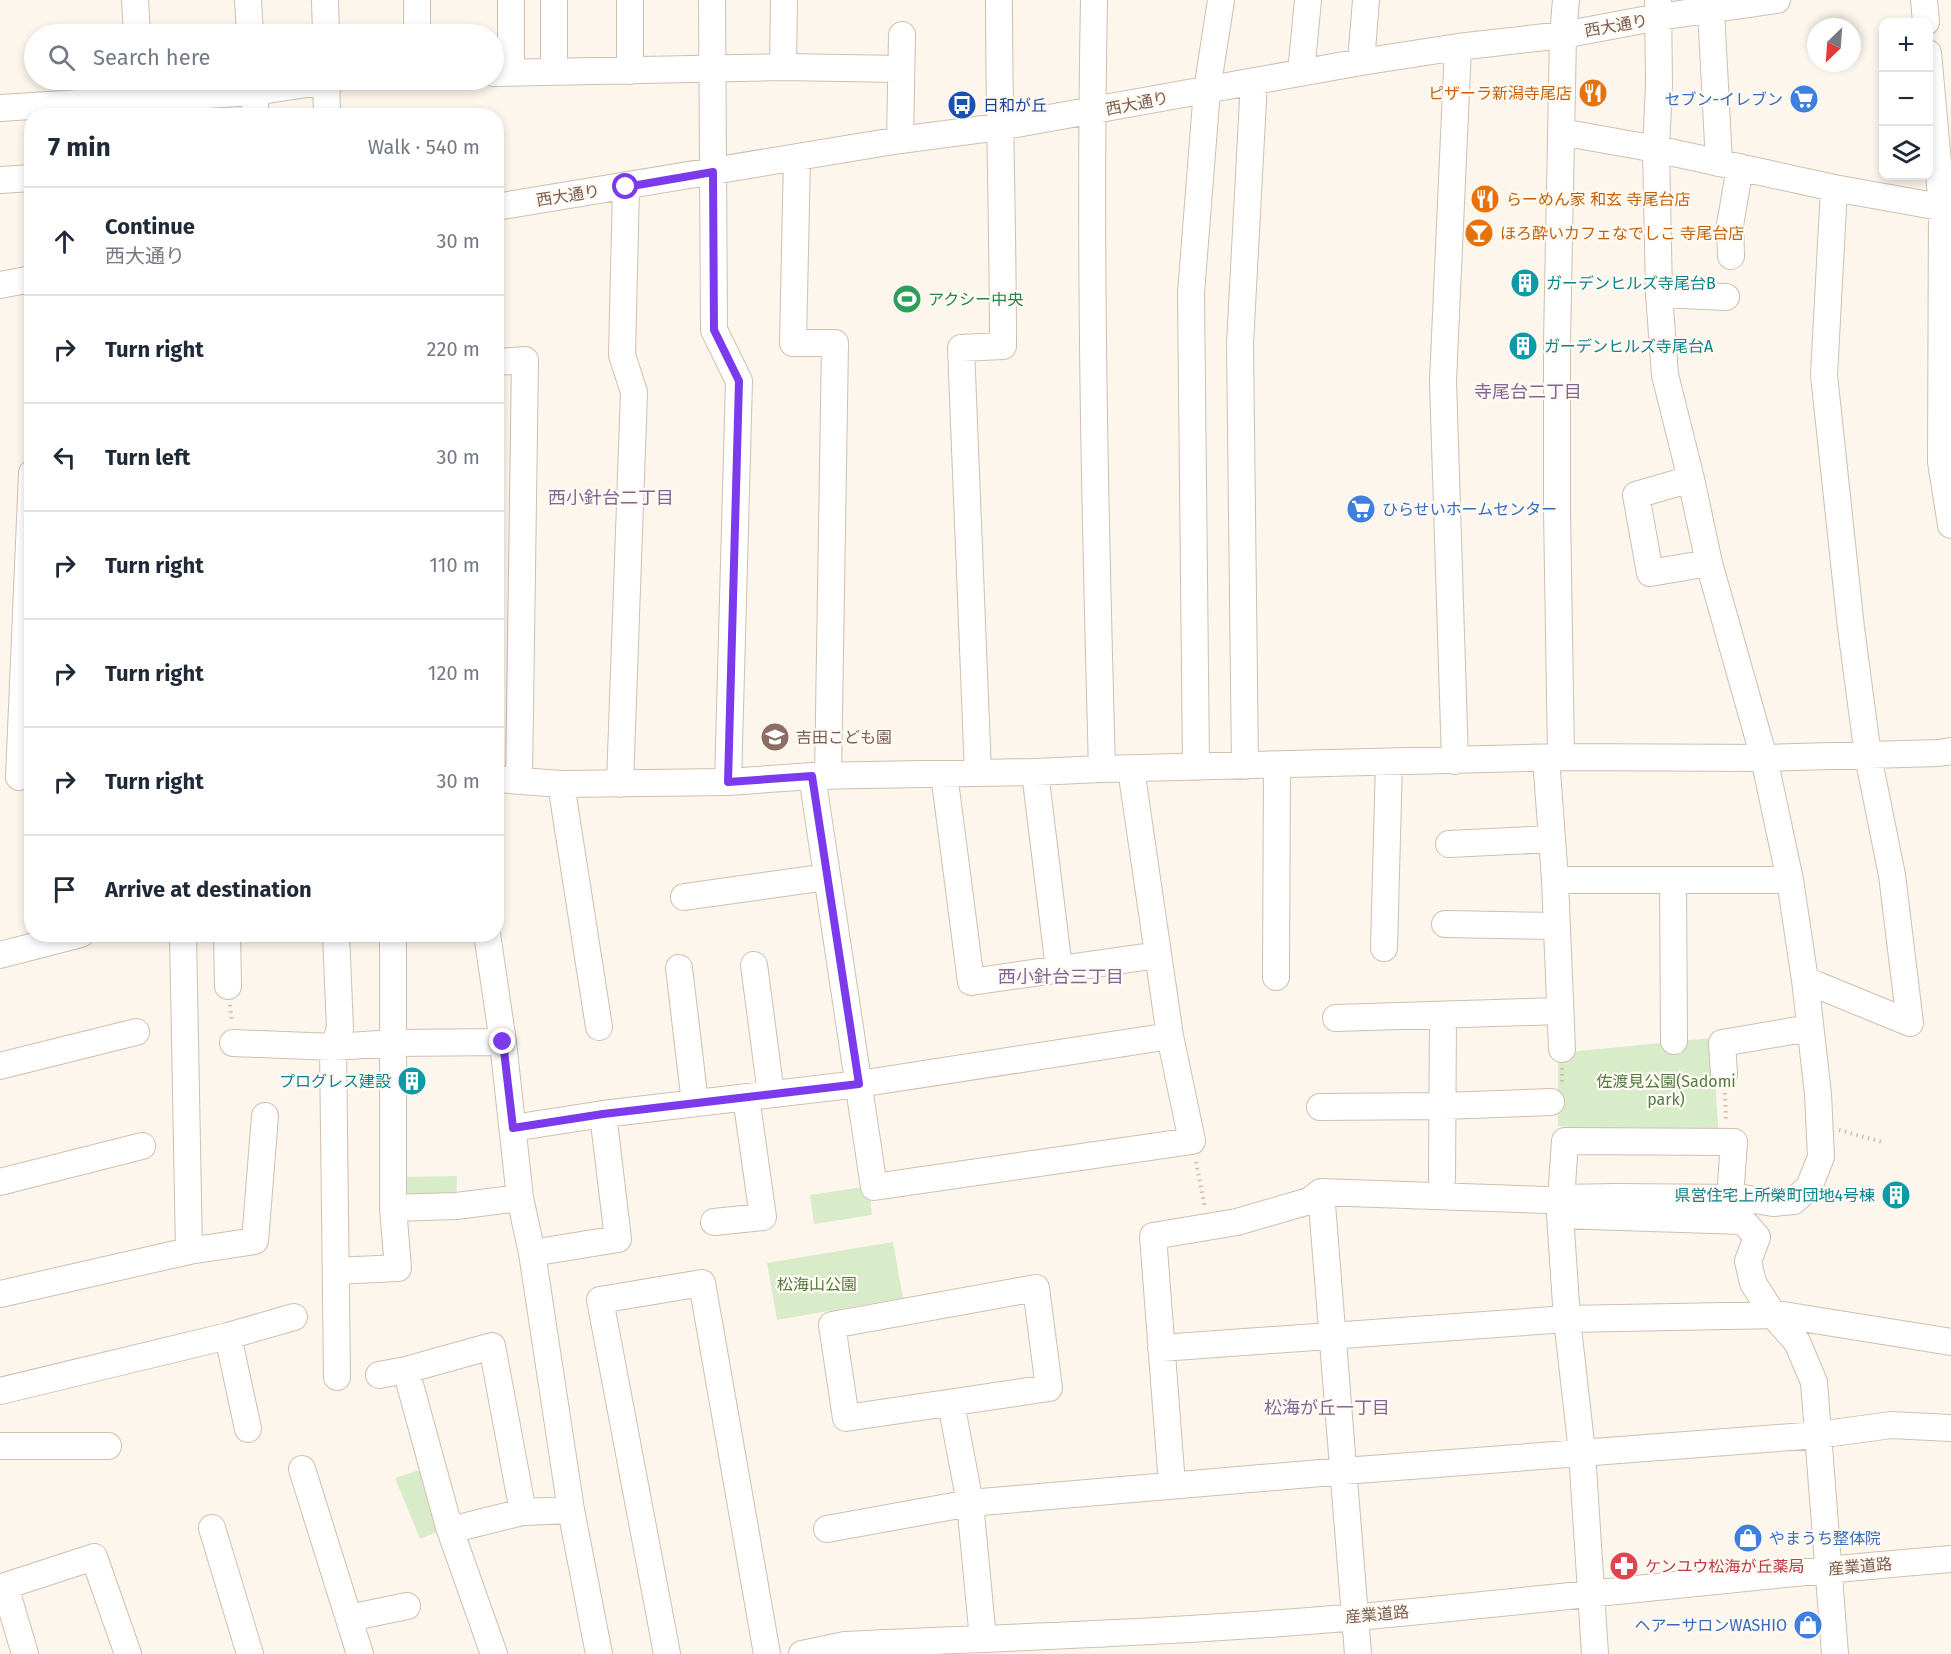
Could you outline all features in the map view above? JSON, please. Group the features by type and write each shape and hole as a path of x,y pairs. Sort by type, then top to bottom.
{"street":[{"path":"135,0 136,24"},
{"path":"248,0 249,24"},
{"path":"325,0 326,24"},
{"path":"417,0 417,24"},
{"path":"504,57 511,0"},
{"path":"554,0 554,71"},
{"path":"630,0 630,71"},
{"path":"712,0 714,330 739,381 728,782"},
{"path":"783,67 784,0"},
{"path":"978,773 961,348 1003,346 999,0"},
{"path":"1094,0 1093,425 1102,769"},
{"path":"1196,767 1191,293 1207,90 1221,0"},
{"path":"1301,73 1308,0"},
{"path":"1360,62 1366,0"},
{"path":"1562,1049 1552,839 1557,343 1563,34 1566,0"},
{"name":"西大通り","path":"504,206 900,140 999,127 1360,62 1563,34 1658,9 1711,10 1777,0"},
{"path":"1924,0 1926,18"},
{"path":"1320,1184 1546,1200 1730,1198 1773,1203 1794,1201 1809,1187 1821,1157 1818,1094 1805,980 1790,880 1764,758 1709,563 1665,375 1659,294 1656,149 1659,85 1658,9"},
{"path":"1711,10 1730,165 1731,256"},
{"path":"900,140 902,35"},
{"path":"1455,760 1443,381 1458,47"},
{"path":"504,73 783,67 901,69"},
{"path":"1931,72 1946,208 1941,462 1951,525"},
{"path":"1245,766 1240,344 1254,81"},
{"path":"0,108 128,90"},
{"path":"170,90 254,96 281,90"},
{"path":"326,90 327,108"},
{"path":"1562,132 1656,149 1834,188 1946,208"},
{"path":"797,157 793,343 835,343 820,776 827,877 874,1187 1192,1141 1170,1036 1131,769"},
{"path":"0,180 24,178"},
{"path":"620,784 634,392 622,355 626,187"},
{"path":"1805,980 1910,1023 1892,875 1868,756 1851,628 1824,375 1834,188"},
{"path":"0,285 24,280"},
{"path":"1659,294 1726,297"},
{"path":"504,361 525,360 508,779 561,784 728,782 820,776 1455,760 1868,756 1939,753 1951,750"},
{"path":"1691,479 1636,495 1650,573 1709,563"},
{"path":"17,777 24,635"},
{"path":"1384,948 1389,762"},
{"path":"1276,977 1277,765"},
{"path":"1035,772 1059,969"},
{"path":"944,774 971,982 1158,955"},
{"path":"561,784 599,1027"},
{"path":"1449,844 1552,839"},
{"path":"684,897 827,877"},
{"path":"1555,880 1790,880"},
{"path":"1673,881 1674,1041"},
{"path":"1445,924 1557,926"},
{"path":"0,955 50,942"},
{"path":"183,942 189,1251"},
{"path":"227,942 228,986"},
{"path":"336,942 340,1029 333,1047 337,1377"},
{"path":"336,1271 398,1268 393,1208 395,1043 393,942"},
{"path":"488,942 503,1042 520,1198 532,1253 571,1510 599,1654"},
{"path":"714,1222 763,1217 754,965"},
{"path":"679,968 695,1103"},
{"path":"1336,1018 1560,1011"},
{"path":"1442,1179 1443,1015"},
{"path":"1724,1074 1722,1043 1810,1028"},
{"path":"0,1066 136,1032"},
{"path":"513,1128 603,1114 859,1084 1170,1036"},
{"path":"234,1043 333,1047 395,1043 503,1042"},
{"path":"1320,1107 1551,1102"},
{"path":"532,1253 618,1239 603,1114"},
{"path":"0,1294 189,1251 255,1241 265,1116"},
{"path":"1595,1654 1582,1452 1555,1199 1565,1141 1734,1142 1730,1198"},
{"path":"0,1182 142,1146"},
{"path":"1320,1184 1442,1179 1555,1199 1743,1221 1757,1237 1748,1261 1753,1283 1774,1316 1797,1341 1814,1382 1835,1654"},
{"path":"1172,1485 1153,1236 1237,1222 1309,1201 1320,1184"},
{"path":"1320,1184 1358,1654"},
{"path":"393,1208 456,1206 520,1198"},
{"path":"667,1654 600,1300 702,1283 767,1654"},
{"path":"1036,1288 1050,1388 951,1403 846,1418 832,1325 1036,1288"},
{"path":"1161,1348 1567,1319 1783,1315 1951,1342"},
{"path":"0,1391 228,1336 294,1317"},
{"path":"228,1336 248,1429"},
{"path":"379,1374 406,1370 492,1346 524,1512"},
{"path":"406,1370 450,1530 494,1654"},
{"path":"951,1403 970,1503 983,1639"},
{"path":"826,1529 970,1503 1344,1471 1818,1435 1891,1425 1951,1428"},
{"path":"0,1446 108,1446"},
{"path":"302,1468 360,1654"},
{"path":"450,1530 524,1512 571,1510"},
{"path":"212,1528 250,1654"},
{"path":"25,1654 5,1586 94,1557 129,1654"},
{"name":"産業道路","path":"802,1654 845,1645 983,1639 1042,1645 1951,1559"},
{"path":"349,1618 406,1606"}],"path":[{"path":"228,986 234,1043"},
{"path":"1724,1074 1726,1142"},
{"path":"1820,1125 1882,1142"},
{"path":"1192,1141 1208,1226"}],"green space":[{"name":"佐渡見公園(Sadomi park)","path":"1712,1038 1719,1138 1583,1138 1582,1128 1558,1126 1558,1053"},
{"path":"457,1176 456,1206 393,1208 394,1177"},
{"path":"869,1186 872,1215 814,1224 810,1195"},
{"name":"松海山公園","path":"893,1242 903,1298 777,1320 767,1263"},
{"path":"432,1466 449,1527 420,1539 395,1478"}],"place":[{"name":"ピザーラ新潟寺尾店","path":"1593,93"},
{"name":"セブン-イレブン","path":"1804,99"},
{"name":"日和が丘","path":"962,105"},
{"name":"らーめん家 和玄 寺尾台店","path":"1485,199"},
{"name":"ほろ酔いカフェなでしこ 寺尾台店","path":"1479,233"},
{"name":"ガーデンヒルズ寺尾台B","path":"1525,283"},
{"name":"アクシー中央","path":"907,299"},
{"name":"ガーデンヒルズ寺尾台A","path":"1523,346"},
{"name":"ひらせいホームセンター","path":"1361,509"},
{"name":"吉田こども園","path":"775,737"},
{"name":"プログレス建設","path":"412,1081"},
{"name":"県営住宅上所榮町団地4号棟","path":"1896,1195"},
{"name":"やまうち整体院","path":"1748,1538"},
{"name":"ケンユウ松海が丘薬局","path":"1624,1566"},
{"name":"ヘアーサロンWASHIO","path":"1808,1625"}],"district":[{"name":"寺尾台二丁目","path":"1528,392"},
{"name":"西小針台二丁目","path":"611,498"},
{"name":"西小針台三丁目","path":"1061,977"},
{"name":"松海が丘一丁目","path":"1327,1408"}],"route":[{"path":"503,1042 513,1128 603,1114 859,1084 812,776 728,782 739,381 714,330 713,172 626,187"}]}
